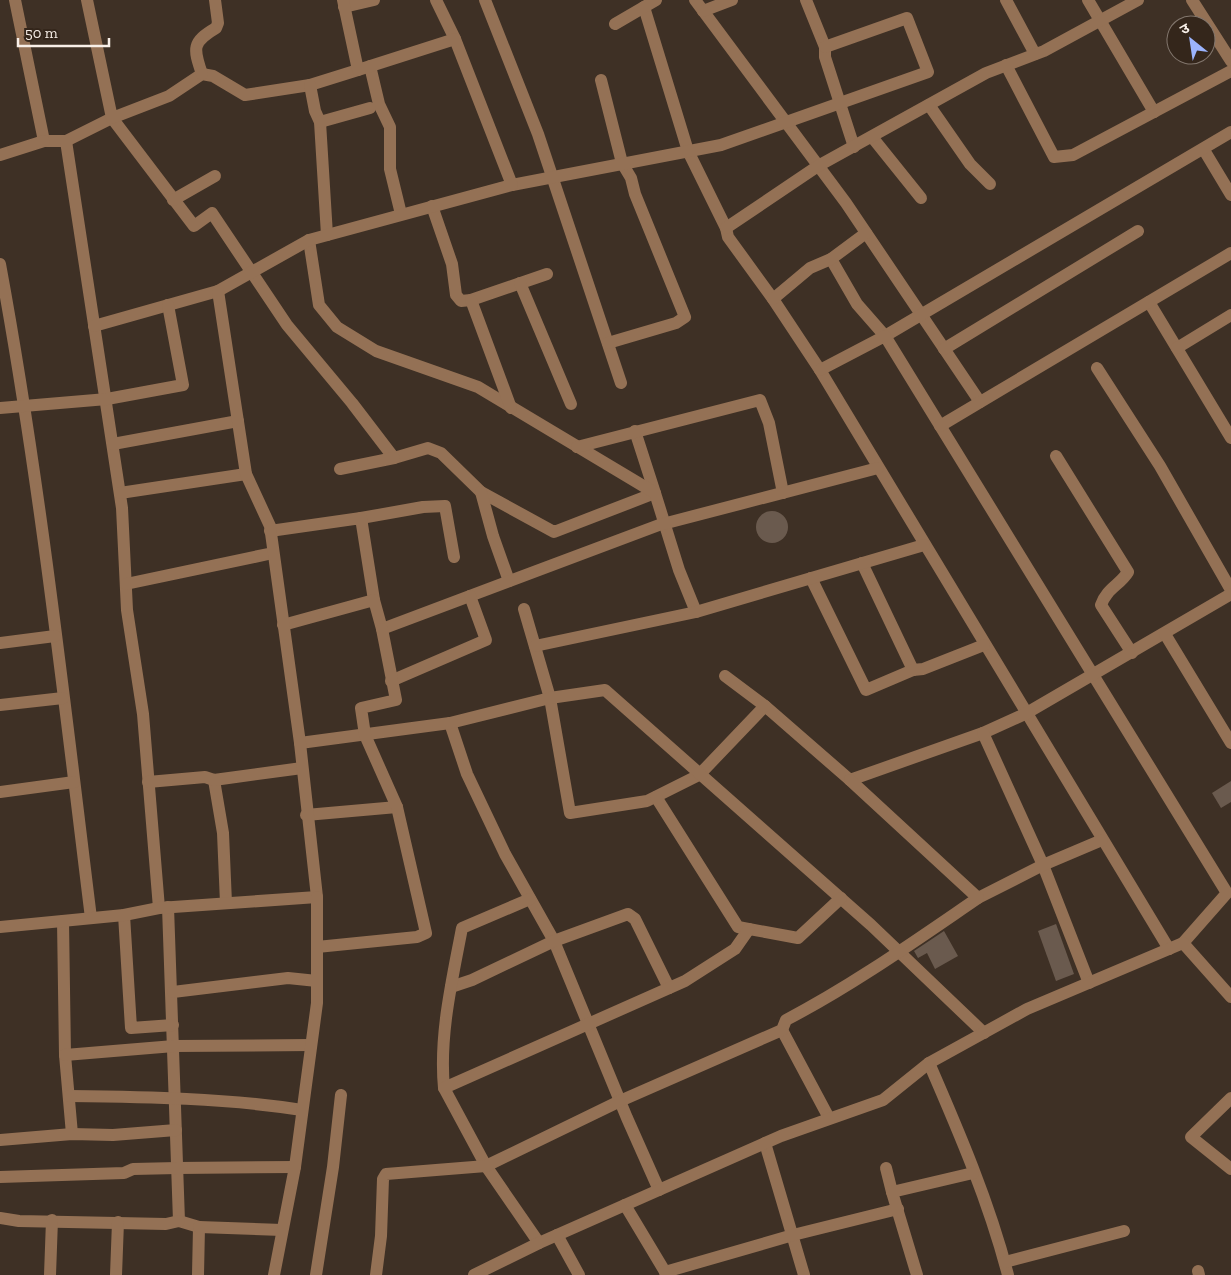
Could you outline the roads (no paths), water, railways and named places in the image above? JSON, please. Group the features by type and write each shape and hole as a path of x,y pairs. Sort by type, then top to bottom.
{"street":[{"path":"15,0 44,141"},
{"path":"87,0 112,118 194,226 212,213 287,326 352,403 394,458"},
{"path":"202,74 195,48 200,38 216,28 218,23 215,0"},
{"path":"374,0 344,3 364,68 390,127 390,169 401,214"},
{"path":"436,0 455,39 512,185"},
{"path":"485,0 538,134 621,383"},
{"path":"615,24 656,0"},
{"path":"732,0 699,5 866,233 980,402"},
{"path":"806,0 825,47 825,57 854,147"},
{"path":"1006,0 1034,54"},
{"path":"1088,0 1154,112"},
{"path":"726,228 818,166 986,73 1034,54 1138,0"},
{"path":"1192,0 1231,60"},
{"path":"644,7 688,151 726,228 728,237 773,299 820,370 984,645 1169,949"},
{"path":"94,326 218,291 309,240 512,185 622,162 721,145 928,72 907,18 825,47"},
{"path":"0,155 44,141 66,141 112,118 169,96 202,74 213,76 245,95 310,85 455,39"},
{"path":"1006,65 1054,157 1073,155 1231,71"},
{"path":"601,80 622,162 631,178 635,194 685,317 676,323 608,343"},
{"path":"310,85 315,112 320,122 328,235"},
{"path":"929,105 970,164 990,184"},
{"path":"320,122 370,108"},
{"path":"820,370 884,336 1057,233 1204,150 1231,132"},
{"path":"872,137 921,198"},
{"path":"66,141 114,444 120,493 127,610 143,714 148,782 173,992 179,1221"},
{"path":"1204,150 1231,195"},
{"path":"173,200 215,176"},
{"path":"432,206 452,264 456,295 461,301 471,300 547,274"},
{"path":"944,350 1138,231"},
{"path":"773,299 810,268 831,259 866,233"},
{"path":"309,240 319,305 338,327 376,351 478,388 655,493"},
{"path":"940,426 1231,253"},
{"path":"480,1274 539,1243 766,1143 883,1100 929,1063 1027,1009 1183,943 1229,890 1092,676 884,336 857,304 831,259"},
{"path":"0,264 24,404 91,918"},
{"path":"520,283 571,404"},
{"path":"218,291 246,474 270,531 300,743 306,815 317,897 317,1003 295,1167 274,1275"},
{"path":"471,300 511,408"},
{"path":"1149,302 1231,438"},
{"path":"0,408 24,404 107,399 183,385 168,305"},
{"path":"1176,348 1231,315"},
{"path":"1098,368 1160,466 1231,590"},
{"path":"577,447 760,400 769,423 783,493"},
{"path":"114,444 238,421"},
{"path":"635,431 679,570 696,612"},
{"path":"340,469 394,458 428,448 441,453 481,492 554,532 655,493"},
{"path":"1056,456 1128,572 1123,580 1104,595 1101,605 1132,653"},
{"path":"382,628 666,524 878,468"},
{"path":"120,493 246,474"},
{"path":"481,492 493,536 509,581"},
{"path":"270,531 423,507 445,506 454,557"},
{"path":"316,947 417,937 426,933 396,807 365,734 361,708 396,700 382,628 374,600 361,518"},
{"path":"536,646 696,612 924,545"},
{"path":"126,584 273,554"},
{"path":"862,563 913,670"},
{"path":"811,578 866,690 913,670 923,669 984,645"},
{"path":"850,780 983,734 1026,714 1231,594"},
{"path":"391,681 486,640 470,596"},
{"path":"283,625 374,600"},
{"path":"524,609 550,698 570,813 647,801 700,774 765,706"},
{"path":"1165,634 1231,744"},
{"path":"0,643 55,636"},
{"path":"726,676 765,706 850,780 978,898"},
{"path":"300,743 450,723 550,698 605,690 841,898 984,1033"},
{"path":"0,705 63,698"},
{"path":"450,723 467,774 505,854 554,941 659,1190"},
{"path":"983,734 1043,865 1089,983"},
{"path":"148,782 205,777 214,780 302,768"},
{"path":"214,780 223,833 226,903"},
{"path":"0,792 74,782"},
{"path":"656,797 738,927 798,938 841,898"},
{"path":"306,815 396,807"},
{"path":"376,1275 381,1236 383,1179 386,1174 486,1166 620,1101 782,1030 786,1020 827,999 900,952 978,898 1043,865 1102,840"},
{"path":"0,927 124,915 164,908 317,897"},
{"path":"530,899 462,928 451,987 441,1060 444,1088 486,1166 539,1243"},
{"path":"451,987 472,980 554,941 628,914 635,919 669,988"},
{"path":"124,915 131,1028 173,1025"},
{"path":"63,921 65,1055 72,1134"},
{"path":"444,1088 685,981 735,950 749,929"},
{"path":"1183,943 1231,998"},
{"path":"173,992 288,978 317,980"},
{"path":"782,1030 830,1118"},
{"path":"65,1055 174,1046 311,1044"},
{"path":"929,1063 973,1173 1008,1275"},
{"path":"316,1275 333,1167 341,1095"},
{"path":"69,1096 175,1097 265,1104 302,1110"},
{"path":"1231,1098 1190,1136 1231,1170"},
{"path":"0,1140 72,1134 113,1135 176,1130"},
{"path":"766,1143 804,1275"},
{"path":"0,1177 124,1173 133,1170 177,1168 295,1167"},
{"path":"886,1168 918,1275"},
{"path":"892,1192 973,1173"},
{"path":"625,1205 666,1274 793,1235 898,1208"},
{"path":"0,1218 166,1224 179,1221 199,1227 282,1230"},
{"path":"50,1275 52,1220"},
{"path":"116,1275 118,1222"},
{"path":"198,1275 199,1227"},
{"path":"1004,1262 1124,1231"},
{"path":"557,1235 579,1275"}]}
